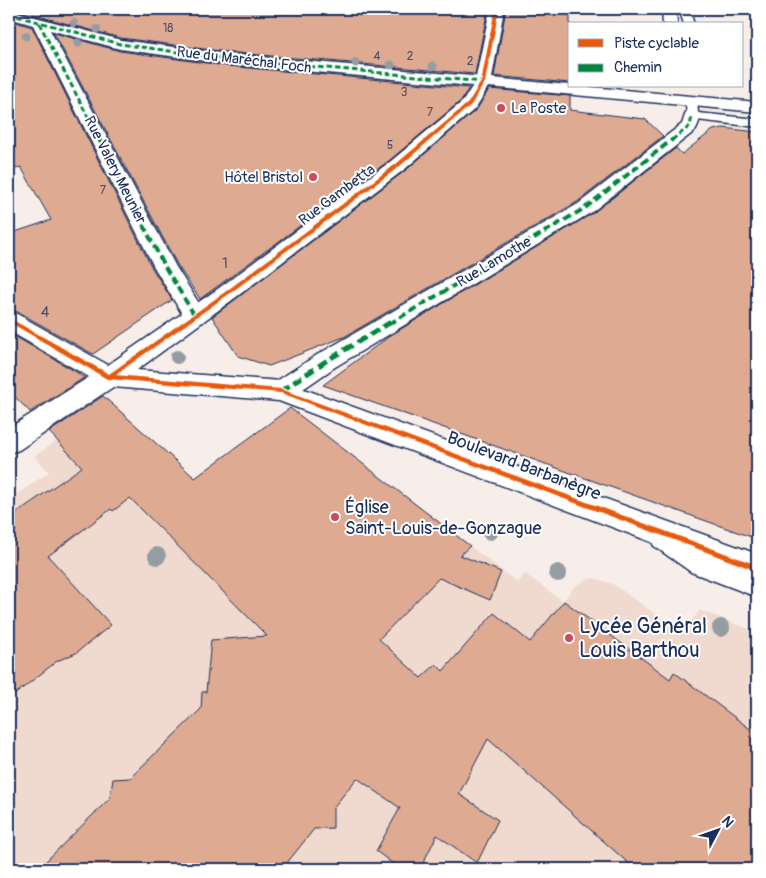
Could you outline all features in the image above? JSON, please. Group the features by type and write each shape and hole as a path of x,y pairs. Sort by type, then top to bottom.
{"street":[{"name":"Rue Gambetta","path":"9,442 109,377 195,316 398,165 470,104 483,82 497,9"},
{"path":"669,9 670,22"},
{"name":"Rue du Maréchal Foch","path":"9,14 120,44 227,59 757,106"},
{"name":"Rue Valery Meunier","path":"39,23 165,267 195,316"},
{"name":"Rue Lamothe","path":"281,391 326,361 585,208 690,126 689,101"},
{"path":"9,320 109,377"},
{"name":"Boulevard Barbanègre","path":"109,377 281,391 757,568"}],"lane":[{"path":"684,9 688,22"},
{"path":"689,101 757,123"},
{"path":"639,525 699,565 757,587"}],"shaded area":[{"name":"Lycée Général Louis Barthou","path":"113,404 376,642 470,546 517,582 525,574 563,601 574,587 585,580 595,578 613,584 682,633 700,610 757,632 757,869 9,869 9,500 49,472 34,456"}],"building":[{"path":"12,9 488,9 475,74 227,52 121,38"},
{"path":"506,9 570,9 570,22 568,22 568,83 494,76"},
{"path":"9,20 32,27 152,268 172,300 93,354 18,312 9,310 9,234 51,220 21,167 9,171"},
{"path":"54,33 120,51 227,66 469,88 462,100 390,160 200,299 178,266"},
{"path":"489,89 570,96 570,110 645,119 663,136 577,202 344,337 269,366 238,356 212,317 406,170 477,109"},
{"path":"723,128 757,132 757,539 323,385 391,335 593,213 676,148 682,154 713,130"},
{"path":"9,333 84,378 30,412 9,391"},
{"name":"Lycée Général Louis Barthou","path":"103,396 195,478 290,408 470,546 460,555 501,572 490,600 439,578 379,639 421,678 436,664 443,671 494,613 530,642 564,601 670,679 674,672 757,734 757,869 635,869 488,739 459,794 498,820 477,863 437,835 420,869 400,869 376,851 400,808 357,778 333,808 333,828 314,829 282,869 38,869 110,798 113,779 130,778 201,709 202,692 206,692 211,640 267,636 130,498 113,511 111,509 48,556 111,625 76,653 57,661 9,699 9,518 82,467 49,432"}],"marked path":[{"path":"9,14 120,44 227,59 483,82"},
{"path":"39,23 165,267 195,316"},
{"path":"281,391 326,361 585,208 690,126 692,116"}],"cycle path":[{"path":"109,377 227,293 398,165 470,104 483,82 497,9"},
{"path":"9,320 109,377 281,391 757,568"}],"place":[{"name":"La Poste","path":"501,108"},
{"name":"Hôtel Bristol","path":"313,177"},
{"name":"Église Saint-Louis-de-Gonzague","path":"335,517"},
{"name":"Lycée Général Louis Barthou","path":"569,638"}]}
